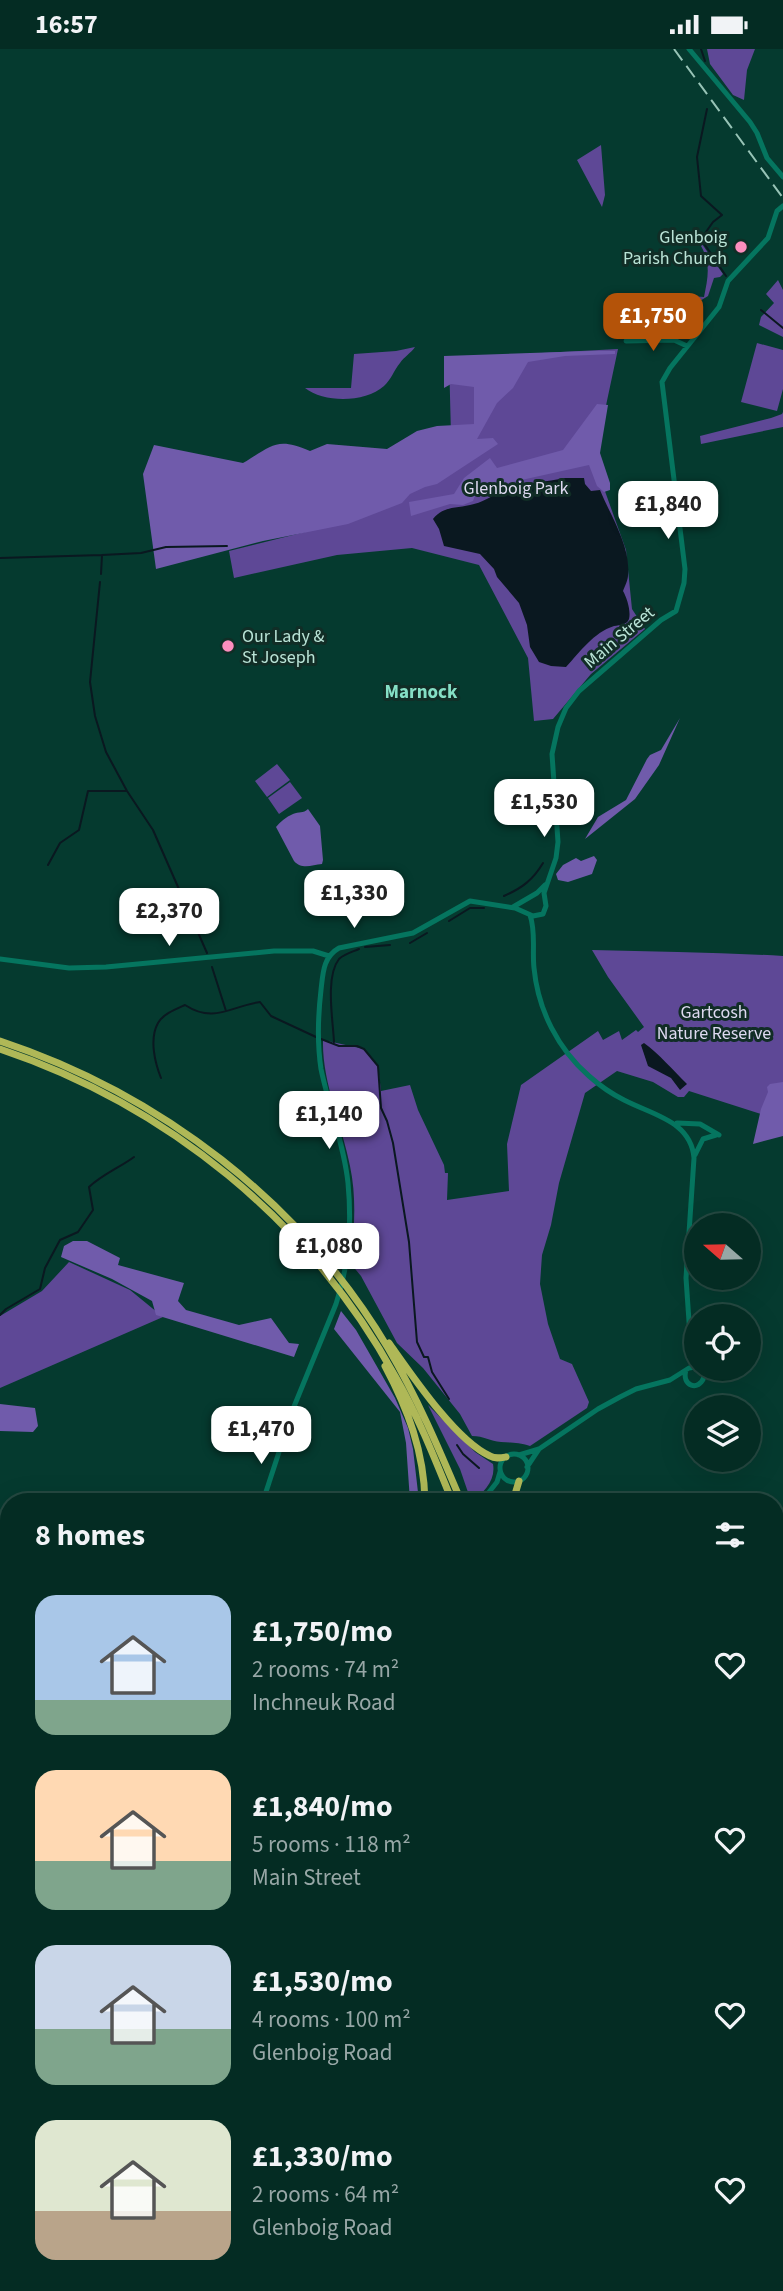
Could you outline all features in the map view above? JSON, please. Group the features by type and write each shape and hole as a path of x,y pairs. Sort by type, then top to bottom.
{"highway":[{"path":"0,1041 60,1063 121,1092 214,1153 274,1204 377,1325 423,1389 455,1427 489,1456 506,1457"},
{"path":"0,1049 57,1070 159,1124 207,1157 278,1220 335,1285 364,1325 397,1378 449,1493"},
{"path":"335,1285 382,1362 406,1410 415,1433 424,1493"},
{"path":"346,1287 406,1381 458,1493"},
{"path":"514,1493 516,1481"}],"main road":[{"path":"690,49 750,122 766,158 783,177"},
{"name":"Main Street","path":"545,901 544,893 556,858 558,842 552,754 566,708 575,696 661,620 676,611 682,591 685,569 662,388 667,373 719,307 728,281 768,238 783,205"},
{"path":"626,341 674,340 687,346"},
{"path":"511,907 534,895 547,883"},
{"path":"534,895 545,901 546,909 540,915 534,932 533,967 538,994 547,1019 566,1051 601,1086 623,1100 673,1122 699,1124 718,1135 696,1142 673,1122"},
{"path":"526,900 525,907 534,932"},
{"path":"285,1422 332,1315 342,1287 347,1257 350,1217 346,1167 328,1098 319,1048 322,985 329,956 339,948 353,943 396,938 413,933 466,902 480,901 540,915"},
{"path":"0,958 69,968 275,951 313,951 329,956"},
{"path":"688,1304 686,1278 694,1158 687,1130 694,1124"},
{"path":"694,1158 703,1139 704,1128"},
{"path":"489,1493 506,1457 539,1449 597,1409 636,1389 670,1380 684,1371"},
{"path":"670,1380 694,1387 702,1381"},
{"path":"280,1434 274,1431 274,1425 278,1420 285,1422"},
{"path":"266,1493 280,1449 280,1434 287,1428 285,1422"},
{"path":"527,1467 539,1449"},
{"path":"491,1490 526,1475 525,1460 519,1455"},
{"path":"500,1472 506,1480 516,1481"}],"green space":[{"path":"707,49 755,49 747,70 744,100 733,95 710,64"},
{"path":"601,145 605,195 602,207 577,160"},
{"path":"702,244 723,274 714,278 708,296 700,301 684,323 677,322 678,312 688,312 690,296 704,297 708,271"},
{"path":"778,280 783,290 783,337 759,325 761,317 774,303 766,294"},
{"path":"663,309 677,311 673,336 651,336"},
{"path":"757,343 783,350 783,389 777,411 741,402"},
{"path":"415,347 386,384 366,396 333,398 305,388 351,388 354,354"},
{"name":"Glenboig Park","path":"618,349 601,429 601,480 626,550 632,609 645,629 591,674 553,719 534,721 528,658 479,565 412,548 337,555 234,578 229,551 333,525 451,435 449,358"},
{"path":"783,412 783,427 701,444 700,436 771,418"},
{"path":"277,764 290,780 267,797 255,781"},
{"path":"290,782 302,798 279,814 268,798"},
{"name":"Gartcosh Nature Reserve","path":"592,950 783,956 783,1118 764,1115 689,1091 684,1097 678,1097 653,1082 617,1071 585,1093 542,1255 540,1284 548,1324 560,1359 572,1364 589,1402 587,1408 530,1446 472,1436 460,1414 423,1368 397,1343 361,1276 351,1264 354,1191 347,1150 329,1088 323,1040 364,1049 378,1066 381,1091 410,1085 445,1173 448,1173 447,1200 509,1191 507,1144 521,1085 598,1031 603,1040 619,1031 622,1040 644,1027"},
{"path":"69,1262 130,1290 163,1317 0,1388 0,1316 42,1291"},
{"path":"428,1405 475,1452 493,1464 493,1475 481,1493 468,1493 460,1469"}],"shaded area":[{"path":"615,351 615,354 565,356 528,362 513,388 497,403 477,439 493,438 498,444 437,484 410,494 402,503 348,524 263,541 156,569 143,474 154,445 243,463 268,448 282,444 310,451 327,444 387,449 417,431 437,426 474,424 474,387 451,384 444,388 444,356"},
{"path":"597,404 608,405 600,453 610,490 604,492 597,486 589,465 477,490 473,501 463,505 450,504 411,516 409,502 454,494 464,478 490,458 497,468 563,450"},
{"path":"565,478 584,478 591,491 600,490 626,553 628,577 623,591 629,612 627,622 600,633 566,667 539,662 530,647 527,625 519,603 497,577 494,569 480,554 444,546 433,519 447,509 479,503 511,488"},
{"path":"680,718 659,765 635,799 585,839 598,817 626,800 647,759 661,750"},
{"path":"308,809 320,826 323,860 322,864 304,866 294,861 276,827 295,813"},
{"path":"594,856 597,860 592,874 568,882 558,880 556,874 563,865 576,858 581,861"},
{"path":"644,1043 687,1084 680,1090 671,1078 648,1066 641,1045"},
{"path":"783,1082 783,1136 753,1144 768,1092 767,1087"},
{"path":"73,1241 87,1241 120,1258 118,1265 184,1283 178,1301 186,1310 239,1325 271,1318 289,1343 299,1344 294,1357 156,1315 152,1301 112,1279 61,1257 64,1246"},
{"path":"341,1311 356,1330 395,1398 408,1428 418,1493 409,1493 406,1443 400,1412 334,1329"},
{"path":"0,1404 35,1408 38,1426 33,1432 0,1431"}],"waterway":[{"path":"701,49 705,61"},
{"path":"707,109 697,157 701,196 722,215 713,222 701,239 726,276"},
{"path":"761,310 783,328"},
{"path":"102,555 141,553 166,547 227,546"},
{"path":"0,558 102,555 101,574"},
{"path":"100,582 90,682 95,716 106,752 127,791 153,830 207,953"},
{"path":"48,865 60,843 79,830 88,791 127,791"},
{"path":"504,896 526,883 543,863"},
{"path":"449,921 470,908 484,908"},
{"path":"410,943 427,933"},
{"path":"365,947 390,945"},
{"path":"334,1042 332,976 339,959 359,949"},
{"path":"212,967 226,1011"},
{"path":"161,1078 154,1051 155,1029 163,1017 185,1005 205,1013 214,1013 260,1002 271,1016 316,1037"},
{"path":"321,1039 339,1046 357,1046 364,1049 378,1066 381,1108 393,1143 409,1242 417,1342 424,1357 428,1357 432,1372 449,1399"},
{"path":"0,1315 40,1289 45,1268 60,1240 78,1232 93,1210 89,1187 134,1157"},
{"path":"457,1445 479,1468"}],"railway":[{"path":"674,49 783,198"}],"place":[{"name":"Glenboig Parish Church","path":"741,247"},
{"name":"Our Lady & St Joseph","path":"228,646"}],"district":[{"name":"Marnock","path":"421,691"}]}
